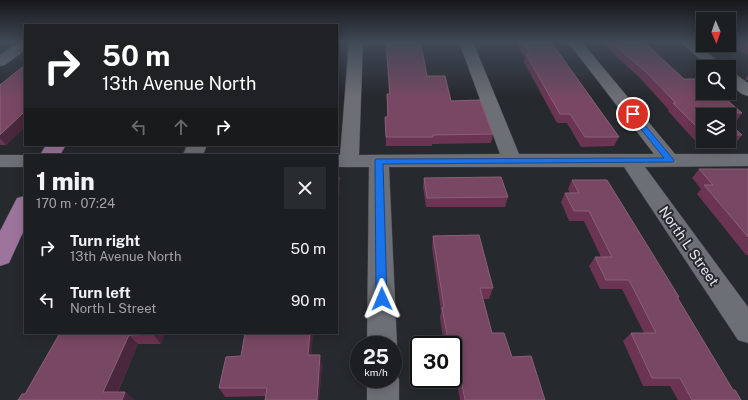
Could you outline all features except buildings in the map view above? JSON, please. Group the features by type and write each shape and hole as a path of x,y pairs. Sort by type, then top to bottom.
{"main road":[{"path":"0,256 24,206"}],"street":[{"path":"354,61 343,161 748,160"},
{"path":"473,61 512,161"},
{"path":"590,61 670,161"},
{"path":"736,82 748,91"},
{"path":"0,161 24,161"},
{"path":"379,161 382,336"},
{"name":"North L Street","path":"630,161 748,330"},
{"path":"383,388 383,400"}],"route":[{"path":"382,299 379,161 670,161 633,114"}]}
